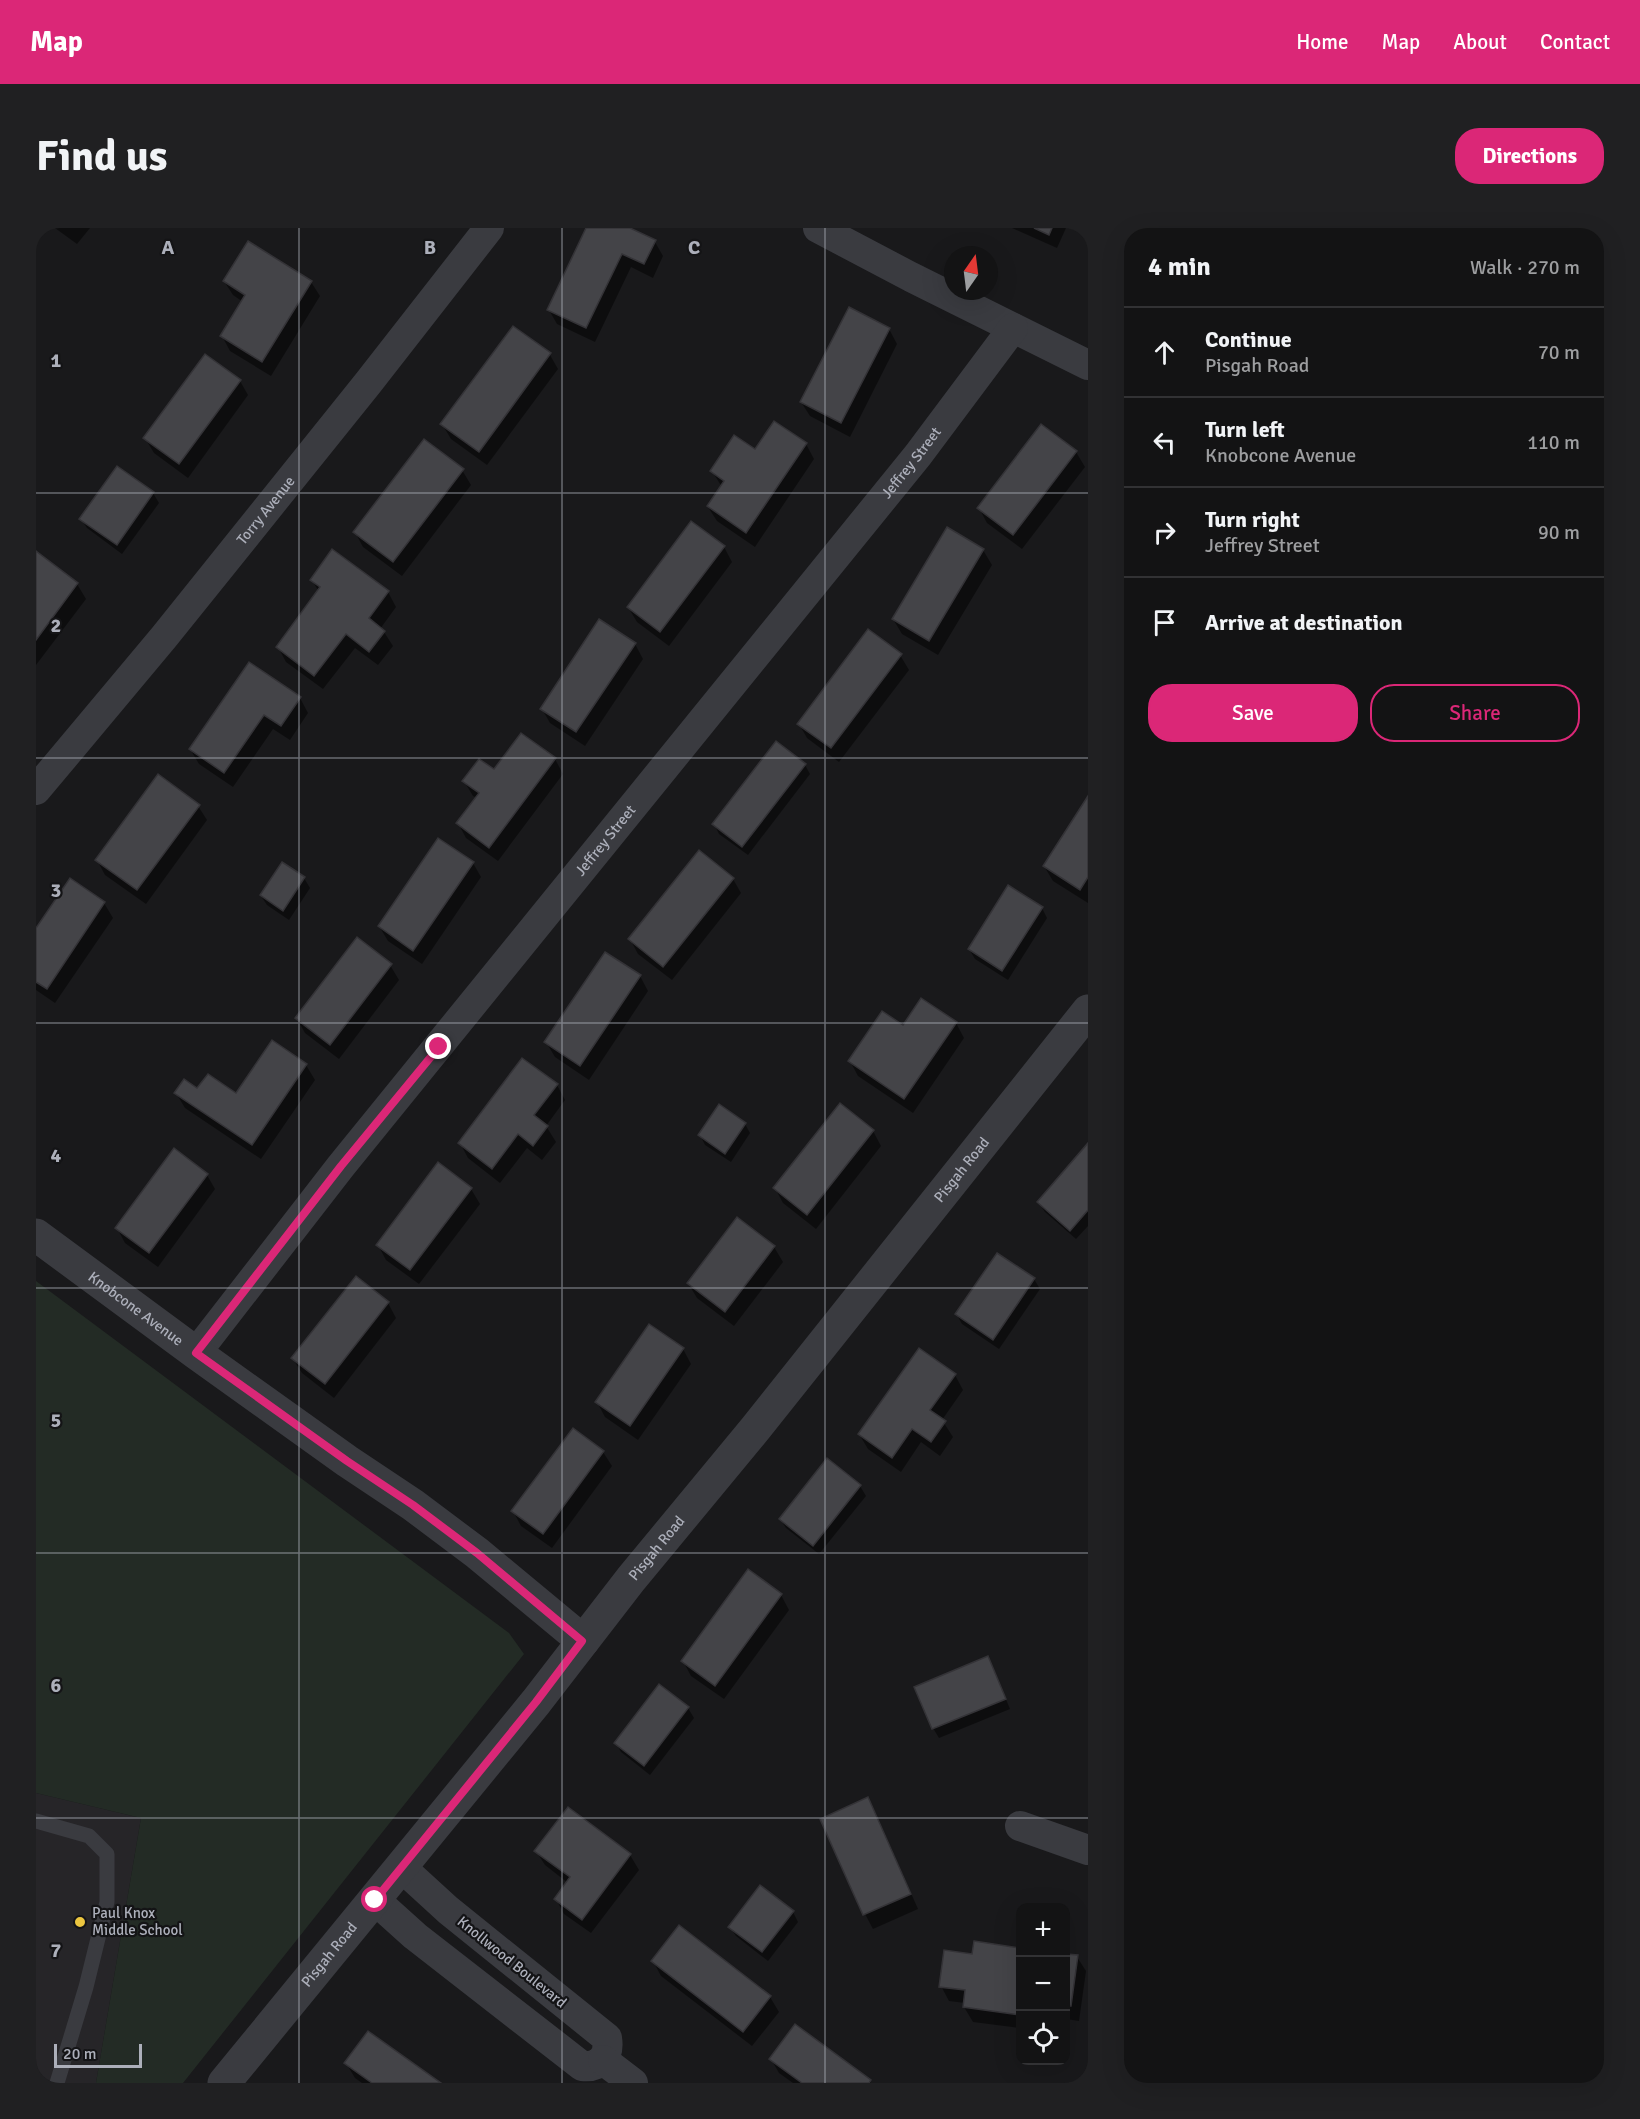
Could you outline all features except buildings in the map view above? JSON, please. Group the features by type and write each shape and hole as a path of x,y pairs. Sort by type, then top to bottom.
{"street":[{"name":"Torry Avenue","path":"36,790 164,637 361,392 489,228"},
{"path":"818,228 911,277 1088,364"},
{"name":"Jeffrey Street","path":"196,1353 341,1166 918,455 1013,328"},
{"name":"Pisgah Road","path":"224,2083 536,1702 582,1641 755,1429 1088,1011"},
{"name":"Knobcone Avenue","path":"36,1235 196,1353 468,1546 582,1641"},
{"path":"1020,1826 1088,1850"},
{"name":"Knollwood Boulevard","path":"401,1868 448,1910 607,2038 609,2047 603,2060"},
{"path":"375,1900 415,1936 582,2066 591,2067 603,2060 633,2083"}],"lane":[{"path":"36,1821 89,1836 107,1854 107,1902 86,1987 57,2083"}],"shaded area":[{"path":"36,1281 509,1633 524,1654 183,2083 96,2083 141,1818 36,1793"},
{"name":"Paul Knox Middle School","path":"36,1793 141,1818 96,2083 36,2083"}],"place":[{"name":"Paul Knox Middle School","path":"80,1922"}],"route":[{"path":"375,1900 536,1702 582,1641 477,1553 413,1505 347,1461 196,1353 341,1166 439,1047"}]}
